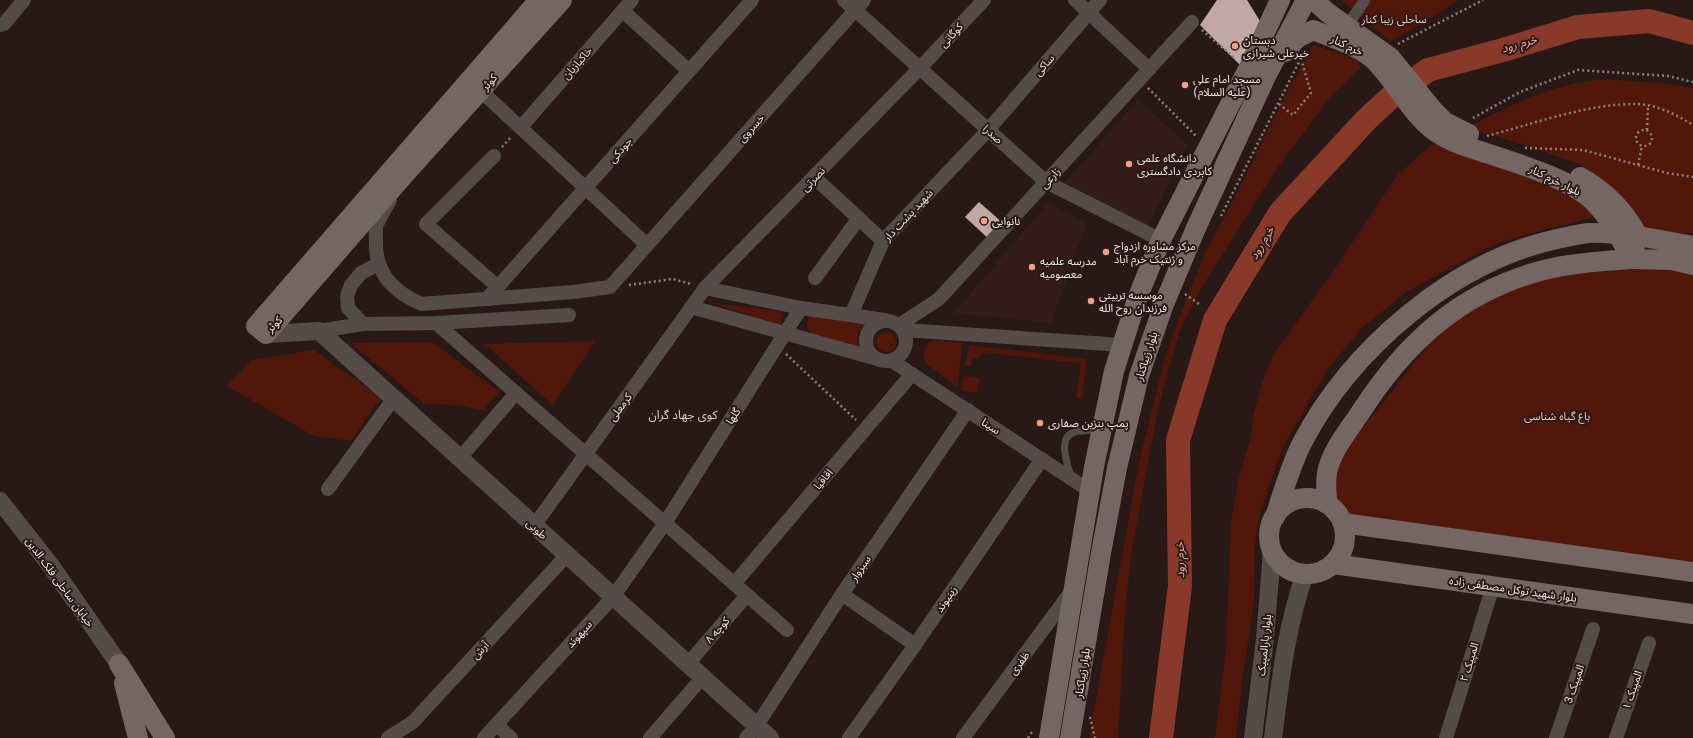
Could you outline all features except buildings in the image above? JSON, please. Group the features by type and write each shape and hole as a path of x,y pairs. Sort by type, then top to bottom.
{"main road":[{"name":"کوثر","path":"539,0 475,86 404,175 266,334 256,326 475,86 562,0"},
{"path":"1264,0 1270,21"},
{"name":"بلوار زیباکنار","path":"1049,738 1090,491 1114,371 1122,345 1137,299 1161,240 1248,69 1280,0"},
{"name":"بلوار زیباکنار","path":"1070,738 1117,468 1139,376 1166,297 1196,228 1266,76 1306,0"},
{"path":"1318,0 1319,5 1328,14 1347,26 1385,59"},
{"path":"1266,76 1296,39 1313,30"},
{"name":"خرم کنار","path":"1313,30 1371,57 1385,59 1426,114"},
{"name":"بلوار خرم کنار","path":"1426,114 1479,138 1513,148 1562,167 1603,192 1632,224 1629,236 1632,259"},
{"name":"بلوار خرم کنار","path":"1426,114 1433,131 1449,139 1538,170 1581,192 1593,201 1612,224 1629,236"},
{"path":"1275,517 1282,508 1293,501 1304,498 1316,499 1327,504 1337,512 1343,523 1346,534 1340,556 1333,564 1323,571 1305,574 1288,569 1279,562 1272,551 1270,528 1292,464 1303,441 1333,394 1366,355 1387,333 1453,282 1491,261 1537,244 1590,233 1629,236 1693,246"},
{"path":"1327,504 1327,473 1335,451 1368,400 1402,356 1426,332 1461,304 1509,282 1545,270 1632,259 1672,260 1693,265"},
{"path":"1114,371 1139,376"},
{"path":"1343,523 1693,572"},
{"name":"بلوار شهید توکل مصطفی زاده","path":"1333,564 1693,614"},
{"path":"119,664 138,738"},
{"path":"119,664 165,738"}],"street":[{"path":"0,26 4,24 24,0"},
{"name":"خاکبازیان","path":"521,127 632,0"},
{"name":"جودکی","path":"487,299 587,188 752,0"},
{"name":"صدرا","path":"844,0 860,5 919,69 1046,182 1161,240"},
{"name":"کوگانی","path":"919,69 984,0"},
{"path":"1075,0 1149,68"},
{"name":"ساکی","path":"988,130 1100,0"},
{"path":"1347,26 1366,0"},
{"name":"خسروی","path":"610,287 860,5"},
{"path":"623,11 689,71"},
{"name":"زارعی","path":"901,327 939,299 1192,22"},
{"name":"نصرتی","path":"705,288 919,69"},
{"path":"475,86 647,245"},
{"name":"شهید پشت دار","path":"851,315 883,241 988,130"},
{"path":"494,156 426,224 498,287"},
{"path":"404,175 377,226 376,249 378,264 384,276 395,288 408,298 422,304 573,292 610,287"},
{"path":"814,177 883,241"},
{"path":"815,278 859,218"},
{"path":"363,324 348,308 347,296 351,285 361,273 378,264"},
{"path":"705,288 801,308 892,321 901,327 1122,345"},
{"name":"کرمعلی","path":"534,526 705,288"},
{"path":"691,307 786,332 884,362 892,361 904,351 906,344 901,327"},
{"name":"گلها","path":"664,523 801,308"},
{"path":"266,334 319,331 363,324 436,324 569,315"},
{"path":"874,358 869,352 866,344 866,336 873,325 884,320"},
{"path":"436,324 787,630"},
{"name":"طوبی","path":"319,331 688,665 702,678 751,732 770,738"},
{"name":"سینا","path":"892,361 1042,458 1090,491"},
{"name":"اقاقیا","path":"734,584 912,374"},
{"path":"460,458 516,393"},
{"path":"328,489 394,398"},
{"name":"سبزوار","path":"751,732 842,594 968,410"},
{"name":"زینیوند","path":"849,738 915,645 1042,458"},
{"name":"خیابان ساحلی فلک الدین","path":"0,501 51,566 119,664"},
{"name":"سپهوند","path":"484,738 613,597 664,523"},
{"name":"بلوار پارالمپیک","path":"1253,738 1265,639 1272,551"},
{"name":"آرش","path":"388,738 413,722 567,555"},
{"name":"بلوار پارالمپیک","path":"1273,738 1286,644 1296,601 1305,574"},
{"name":"المپیک ۲","path":"1446,738 1493,586"},
{"name":"ظفری","path":"963,738 1074,589"},
{"path":"842,594 915,645"},
{"name":"کوچه ۸","path":"688,665 747,595"},
{"name":"المپیک 3","path":"1556,738 1593,629"},
{"name":"المپیک ۱","path":"1616,738 1649,642"},
{"path":"650,738 702,678"},
{"path":"497,725 512,738"}],"lane":[{"path":"1071,478 1064,445 1069,436 1074,432 1102,430"}],"path":[{"path":"1385,59 1483,0"},
{"path":"1192,22 1248,69"},
{"path":"1220,219 1279,104 1301,59 1313,30"},
{"path":"1279,104 1293,115 1311,93 1301,59"},
{"path":"1455,128 1520,92 1578,70 1668,76 1693,82"},
{"path":"1139,80 1208,147"},
{"path":"1479,138 1598,107 1637,104 1661,109 1680,117 1693,125"},
{"path":"1646,130 1648,106"},
{"path":"494,156 521,127"},
{"path":"1642,146 1636,138 1640,132 1646,130"},
{"path":"1642,146 1649,145 1652,139 1650,132 1646,130"},
{"path":"1638,165 1642,146"},
{"path":"1513,148 1582,150 1667,173 1693,177"},
{"path":"610,287 673,279 705,288"},
{"path":"1181,300 1187,286"},
{"path":"1184,293 1199,304"},
{"path":"777,346 866,429"},
{"path":"1087,726 1089,714 1094,726 1095,738"}],"shaded area":[{"name":"دانشگاه علمی کابردی دادگستری","path":"1138,100 1187,144 1148,227 1063,185"},
{"name":"مدرسه علمیه معصومیه","path":"1048,203 1087,222 1051,323 954,313"}],"green space":[{"name":"ساحلی زیبا کنار","path":"1341,0 1459,0 1408,32 1390,41"},
{"path":"1313,45 1344,55 1359,62 1360,68 1329,98 1274,173 1203,285 1180,330 1158,408 1131,555 1125,613 1118,738 1089,738 1139,463 1164,361 1207,249 1231,205 1288,90"},
{"path":"1602,79 1661,83 1693,88 1693,233 1664,234 1648,231 1596,176 1579,164 1526,145 1472,129 1470,126 1502,110 1550,90 1567,85"},
{"path":"1435,144 1566,188 1594,216 1493,245 1406,292 1363,327 1329,367 1282,449 1259,517 1255,543 1254,603 1243,674 1236,738 1215,738 1226,650 1231,522 1239,478 1251,437 1253,418 1262,382 1273,355 1332,273 1396,177 1420,154 1431,145"},
{"name":"باغ گیاه شناسی","path":"1601,261 1693,271 1693,571 1343,523 1327,473 1461,304"},
{"path":"712,303 778,311 783,315 780,325"},
{"path":"810,315 868,322 858,333 857,340 859,348 812,334 806,325"},
{"path":"882,332 890,332 896,338 896,346 890,352 882,352 876,346 876,338"},
{"path":"934,340 962,343 958,387 925,361 925,347"},
{"path":"595,341 553,405 485,344"},
{"path":"432,342 500,392 483,410 456,405 424,404 351,343"},
{"path":"969,345 1087,359 1082,398 1076,398 1081,363 983,352 977,359 972,357 971,366 965,366"},
{"path":"314,350 382,399 376,404 351,441 314,436 227,386 252,360"},
{"path":"964,376 979,378 977,393 961,390"}],"waterway":[{"name":"خرم رود","path":"1161,738 1180,586 1178,440 1215,320 1280,213 1367,119 1391,97 1428,70 1503,50 1578,27 1649,21 1693,33"}],"place":[{"name":"دبستان خیرعلی شیرازی","path":"1235,46"},
{"name":"مسجد امام علی (علیه السلام)","path":"1185,85"},
{"name":"دانشگاه علمی کابردی دادگستری","path":"1129,164"},
{"name":"نانوایی","path":"984,221"},
{"name":"مرکز مشاوره ازدواج و ژنتیک خرم آباد","path":"1106,252"},
{"name":"مدرسه علمیه معصومیه","path":"1032,267"},
{"name":"موسسه تربیتی فرزندان روح الله","path":"1091,301"},
{"name":"پمپ بنزین صفاری","path":"1040,423"}],"district":[{"name":"کوی جهاد گران","path":"683,415"}]}
